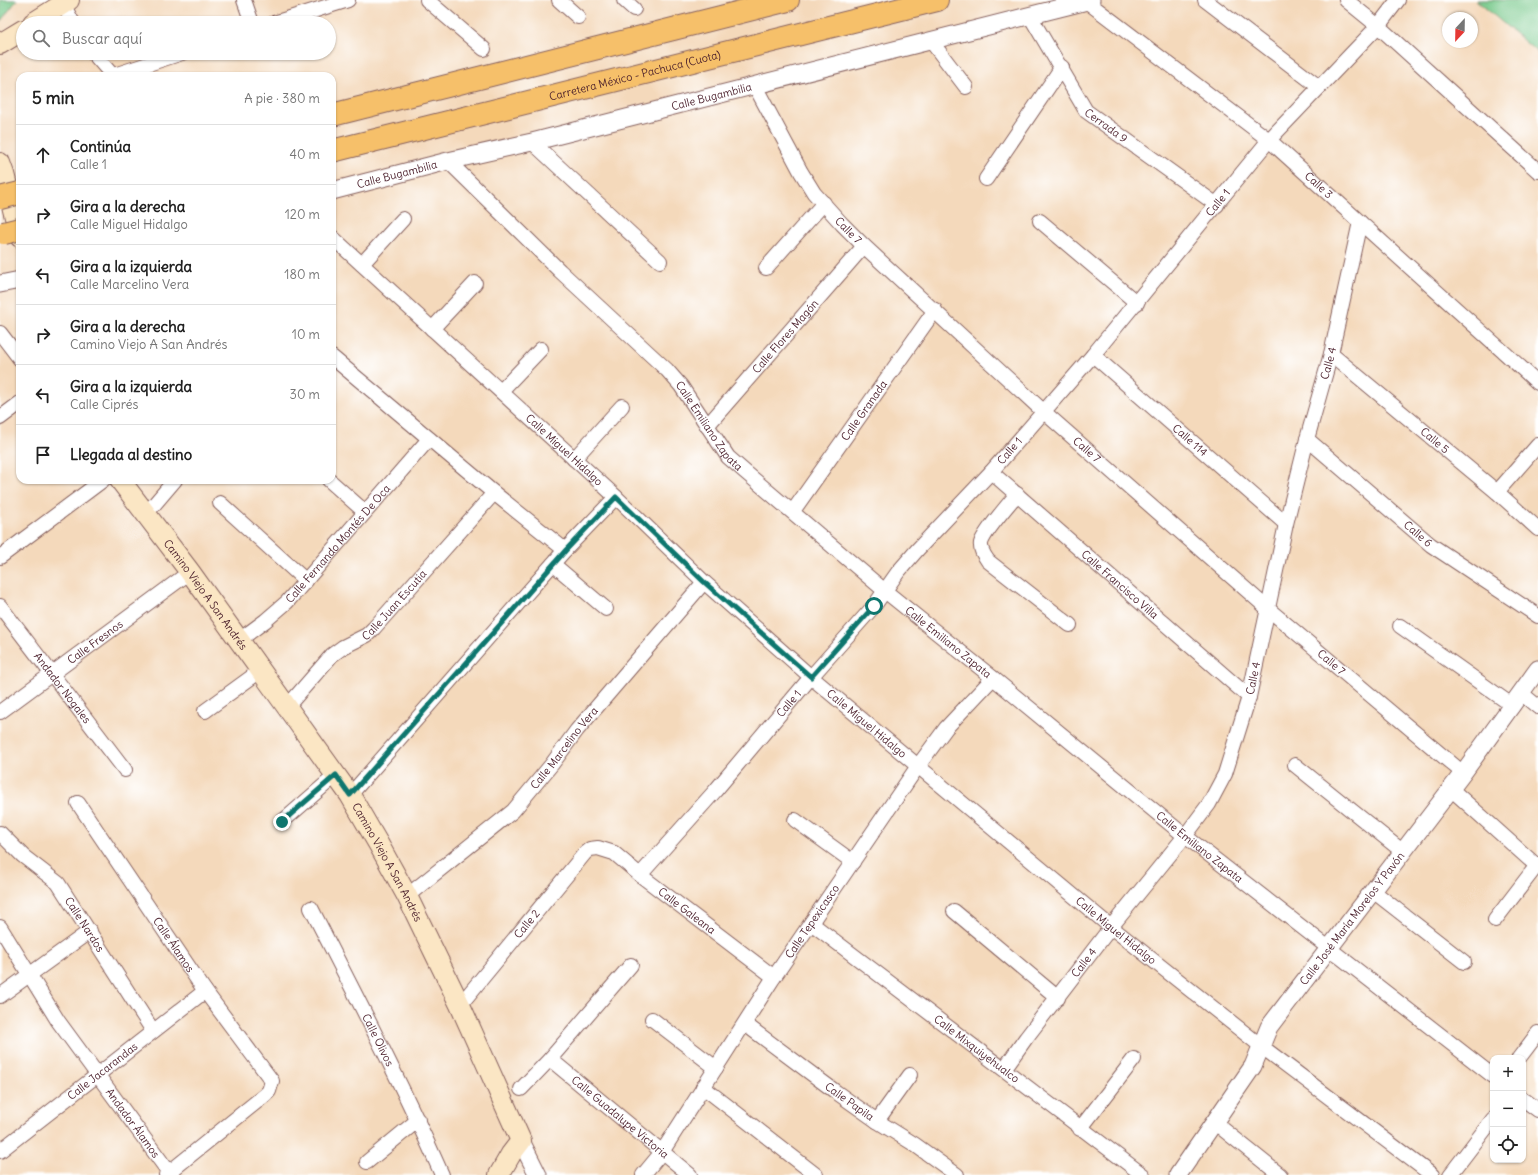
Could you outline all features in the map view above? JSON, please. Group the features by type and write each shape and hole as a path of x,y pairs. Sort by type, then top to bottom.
{"highway":[{"path":"336,114 788,0"},
{"name":"Carretera México - Pachuca (Cuota)","path":"336,150 937,0"},
{"path":"0,198 16,194"}],"main road":[{"path":"44,16 66,2"},
{"path":"0,44 16,34"},
{"path":"0,163 4,174 11,233"},
{"name":"Camino Viejo A San Andrés","path":"123,484 190,572 260,672 350,795 380,845 407,896 460,1005 521,1140"},
{"path":"499,1175 521,1140"}],"street":[{"path":"244,0 250,16"},
{"path":"297,16 348,0"},
{"path":"427,0 484,49"},
{"path":"559,0 578,17"},
{"path":"1206,0 1319,87"},
{"path":"1346,0 1378,26 1538,171"},
{"path":"1378,26 1398,0"},
{"name":"Calle Bugambilia","path":"336,190 1089,1"},
{"name":"Calle 3","path":"1089,1 1269,140 1538,384"},
{"path":"66,2 71,16"},
{"name":"Cerrada 9","path":"1030,16 1086,110 1216,205"},
{"name":"Calle 1","path":"640,875 715,791 811,677 874,606 918,549 991,472 1093,355 1269,140 1378,26"},
{"path":"932,41 966,87"},
{"path":"99,60 110,72"},
{"path":"125,72 161,60"},
{"path":"986,179 1062,68"},
{"name":"Calle 7","path":"755,86 801,172 814,192 864,246 1044,412 1268,608 1463,773"},
{"path":"532,142 660,261"},
{"name":"Calle Emiliano Zapata","path":"448,161 560,271 667,370 681,386 728,457 885,591 1185,836 1490,1074"},
{"path":"766,268 824,203"},
{"path":"362,264 403,219"},
{"path":"1040,221 1137,303"},
{"name":"Calle 4","path":"1004,1069 1026,1038 1111,928 1185,836 1209,804 1222,781 1249,697 1286,524 1307,439 1331,354 1360,222"},
{"name":"Calle Miguel Hidalgo","path":"336,240 616,497 704,582 811,677 1111,928 1261,1046 1432,1175"},
{"name":"Calle Flores Magón","path":"708,426 864,246"},
{"path":"0,284 16,281"},
{"path":"432,329 475,283"},
{"name":"Calle Granada","path":"793,512 935,310"},
{"path":"0,332 16,354"},
{"path":"501,391 541,349"},
{"name":"Calle 5","path":"1331,354 1497,492 1538,529"},
{"name":"Calle 114","path":"1093,355 1286,524"},
{"path":"336,360 494,493 566,550"},
{"path":"0,418 16,406"},
{"path":"574,458 622,406"},
{"name":"Calle Fernando Montés De Oca","path":"238,641 287,602 429,439"},
{"name":"Calle 6","path":"1307,439 1431,545 1538,616"},
{"path":"1497,492 1538,445"},
{"name":"Calle Francisco Villa","path":"991,472 1249,697"},
{"path":"0,557 98,484"},
{"path":"146,514 172,484"},
{"path":"334,484 365,512"},
{"name":"Calle Juan Escutia","path":"286,708 332,655 343,647 368,635 494,493"},
{"path":"1017,494 984,537 981,549 983,554 988,561 1070,625"},
{"path":"350,795 553,564 616,497"},
{"path":"220,503 306,581"},
{"path":"553,564 606,610"},
{"name":"Calle Fresnos","path":"0,712 190,572"},
{"name":"Calle Marcelino Vera","path":"407,896 512,811 552,764 577,730 704,582"},
{"name":"Andador Nogales","path":"0,606 125,770"},
{"path":"1400,626 1517,700 1538,707"},
{"name":"Calle José María Morelos Y Pavón","path":"1178,1175 1252,1066 1269,1027 1330,949 1402,851 1451,789 1538,669"},
{"path":"205,711 260,672"},
{"name":"Calle Tepexicasco","path":"643,1175 662,1152 774,977 918,766 946,728 993,678"},
{"path":"1296,765 1402,851"},
{"path":"282,822 336,775"},
{"path":"1451,789 1538,866 1495,920"},
{"name":"Calle Álamos","path":"78,803 205,991 272,1081 272,1085 265,1095 169,1174"},
{"path":"795,820 853,862"},
{"name":"Calle Nardos","path":"0,833 16,850 58,884 153,1031"},
{"name":"Calle Galeana","path":"598,848 614,853 640,875 774,977"},
{"name":"Calle 2","path":"460,1005 585,853 590,849 598,848"},
{"path":"1373,891 1464,962"},
{"name":"Calle Olivos","path":"311,908 418,1120 442,1175"},
{"path":"954,911 1058,998"},
{"name":"Calle Mixquiyehualco","path":"811,924 1143,1175"},
{"name":"Andador Álamos","path":"0,927 58,1021 169,1174"},
{"path":"0,996 90,932"},
{"path":"521,1089 550,1059 631,965"},
{"name":"Calle Jacarandas","path":"0,1151 205,991"},
{"path":"652,1019 716,1068"},
{"name":"Calle Papila","path":"745,1024 877,1121 914,1144 957,1175"},
{"path":"1521,1055 1538,1033"},
{"name":"Calle Guadalupe Victoria","path":"550,1059 690,1175"},
{"path":"1080,1128 1134,1059"},
{"path":"877,1121 910,1075"},
{"path":"704,1087 816,1175"},
{"path":"1526,1101 1538,1110"},
{"path":"367,1162 418,1120"},
{"path":"1214,1122 1280,1175"},
{"path":"1450,1175 1490,1123"},
{"name":"Camino Viejo A San Andrés","path":"521,1140 538,1175"}],"green space":[{"path":"0,0 17,0 0,22"},
{"path":"1476,0 1538,0 1538,53"}],"route":[{"path":"282,822 336,775 350,795 566,550 616,497 704,582 811,677 874,606"}]}
